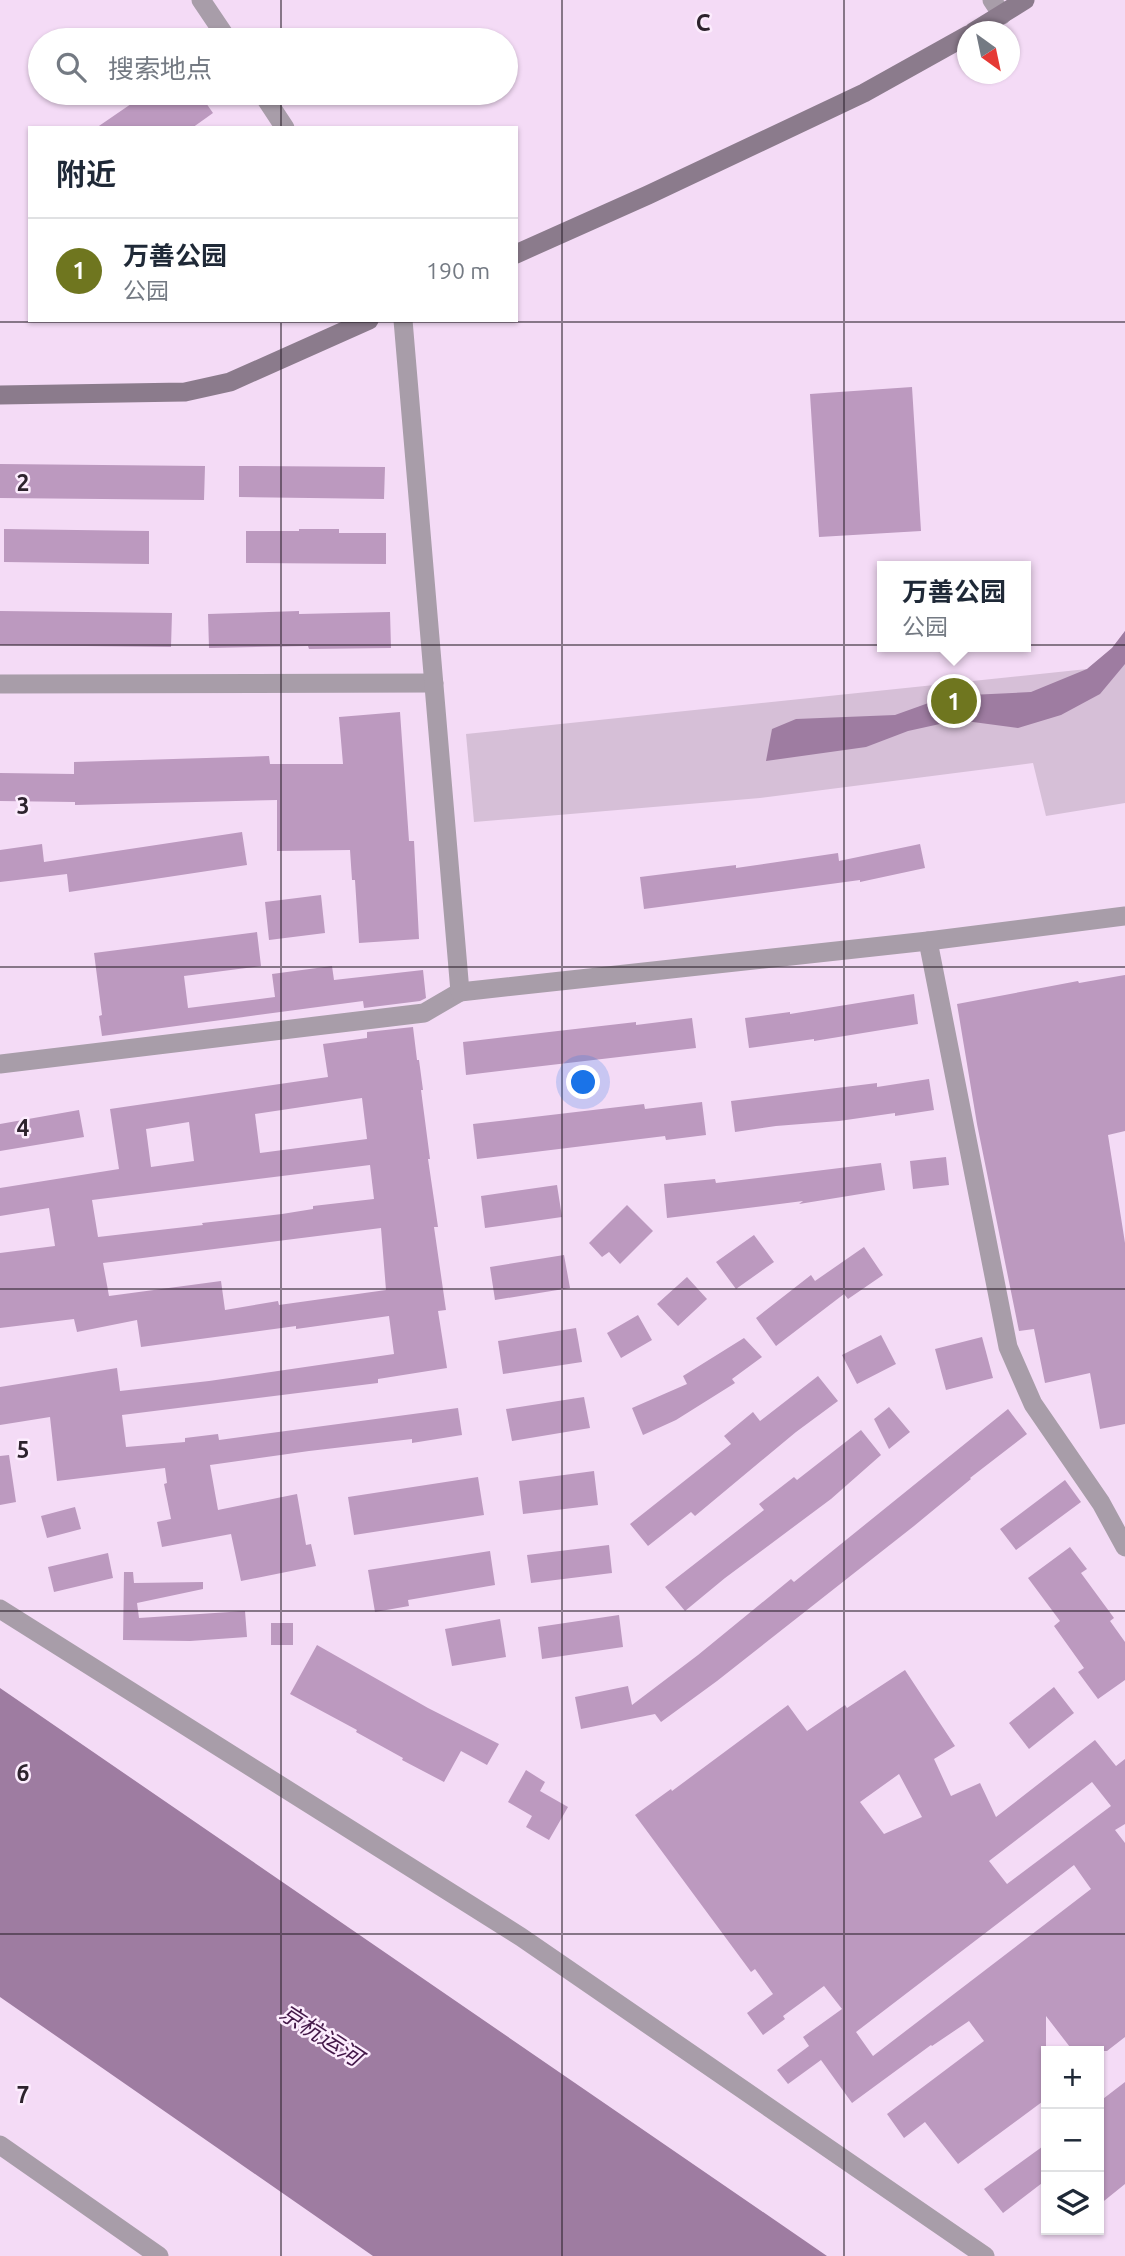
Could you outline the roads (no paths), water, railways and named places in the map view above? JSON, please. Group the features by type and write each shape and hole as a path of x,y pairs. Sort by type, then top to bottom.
{"main road":[{"path":"984,21 997,8 1025,0"},
{"path":"518,253 864,93 957,40"},
{"path":"0,395 185,392 230,382 365,322"}],"street":[{"path":"201,0 220,28"},
{"path":"270,105 284,126"},
{"path":"403,322 460,992"},
{"path":"0,684 434,683"},
{"path":"0,1064 424,1013 460,992 928,941 1125,916"},
{"path":"928,941 1008,1347 1033,1404 1101,1503 1125,1547"},
{"path":"0,1609 521,1937 985,2256"},
{"path":"0,2145 159,2256"}],"water":[{"path":"1125,631 1125,664 1100,694 1061,715 1018,728 958,720 908,731 866,747 766,761 772,729 796,719 895,715 948,696 1031,692 1087,669 1112,648"},
{"name":"京杭运河","path":"0,1688 827,2256 373,2256 0,1997"}],"place":[{"name":"万善公园","path":"954,701"}]}
